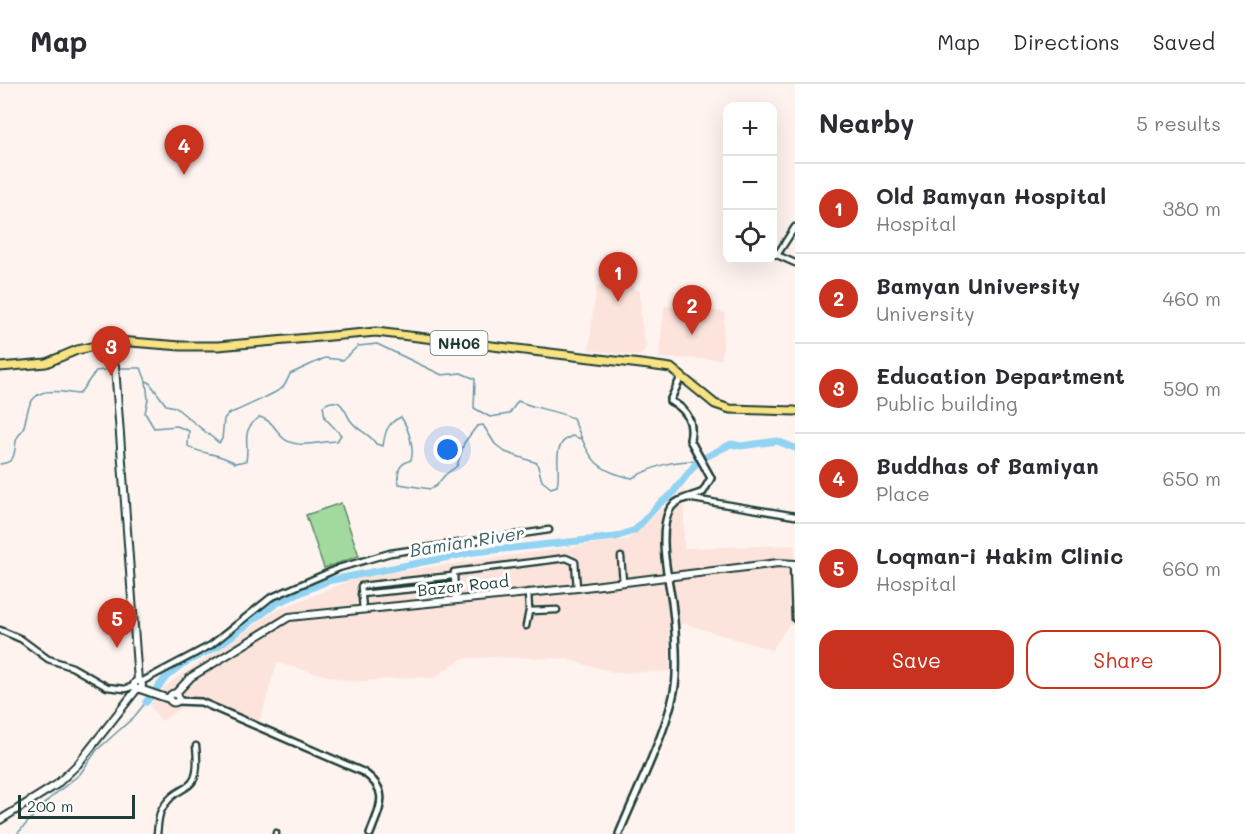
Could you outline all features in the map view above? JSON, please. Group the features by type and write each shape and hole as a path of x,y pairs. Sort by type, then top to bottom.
{"main road":[{"name":"NH06","path":"0,367 46,363 77,350 118,341 182,346 218,345 376,332 663,364 672,368 715,404 730,409 795,411"},
{"path":"0,820 56,785 78,764 141,687 115,369 108,343"},
{"name":"Bazar Road","path":"173,697 191,677 279,620 289,617 577,588 778,563 794,564"},
{"path":"141,687 173,697"}],"street":[{"path":"795,227 777,255 795,263"},
{"path":"619,834 672,701 676,677 676,656 667,577 669,509 679,501 703,492 711,478 690,440 692,430 688,414 670,401 681,377"},
{"path":"687,498 795,516"},
{"path":"1,632 21,639 48,659 72,667 107,687 125,689 141,687 211,645 270,598 339,568 390,553 549,530"},
{"path":"621,557 623,582"},
{"path":"363,609 361,586 452,576 454,572 572,558 575,562 577,588"},
{"path":"794,564 795,619"},
{"path":"452,576 455,599"},
{"path":"362,594 453,585"},
{"path":"526,626 529,611 528,592"},
{"path":"529,611 557,610"},
{"path":"173,697 201,702 363,772 375,780 381,793 379,810 370,834"},
{"path":"157,834 161,811 197,776 199,767 196,746"}],"shaded area":[{"path":"602,265 613,269 627,285 640,291 641,320 646,348 640,356 589,350 596,287 602,287"},
{"path":"664,306 725,312 722,359 659,358"},
{"path":"684,489 684,548 795,545 795,625 789,625 772,650 685,624 669,625 670,671 617,673 565,659 490,657 461,659 434,678 415,677 352,682 277,663 259,723 195,698 162,721 149,705 167,685 275,611 359,577 628,539"}],"green space":[{"path":"341,503 359,556 324,568 306,515"}],"waterway":[{"path":"118,368 141,368 146,381 166,405 175,407 219,443 222,439 224,419 228,414 280,390 290,374 325,358 343,360 358,346 377,344 442,375 461,373 475,379 474,408 490,417 509,414 518,401 573,418 593,458 599,465 618,475 632,478 664,465 698,461"},
{"path":"0,464 12,459 17,439 23,429 28,408 33,399 50,391 79,394 96,371 112,369"},
{"path":"146,381 148,399 145,413 154,428 177,426 189,431 188,446 235,463 246,461 247,432 260,417 270,422 286,441 300,444 337,441 341,435 325,418 323,406 329,402 337,402 354,425 376,444 383,446 388,428 401,417 410,438 412,455 411,460 399,469 399,484 430,489 457,466 464,443 477,426 483,425 495,444 505,452 537,463 542,481 551,488 557,486 558,451 561,445 572,436 582,439"},
{"name":"Bamian River","path":"146,702 167,676 182,664 218,646 277,603 327,581 474,552 616,537 635,530 659,504 671,495 698,461 731,444 741,446 777,441 795,448"},
{"path":"17,834 49,799 80,774 97,750 134,717 146,702"}],"place":[{"name":"Buddhas of Bamiyan","path":"184,175"},
{"name":"Old Bamyan Hospital","path":"618,302"},
{"name":"Bamyan University","path":"692,335"},
{"name":"Education Department","path":"111,376"},
{"name":"Loqman-i Hakim Clinic","path":"117,648"}]}
